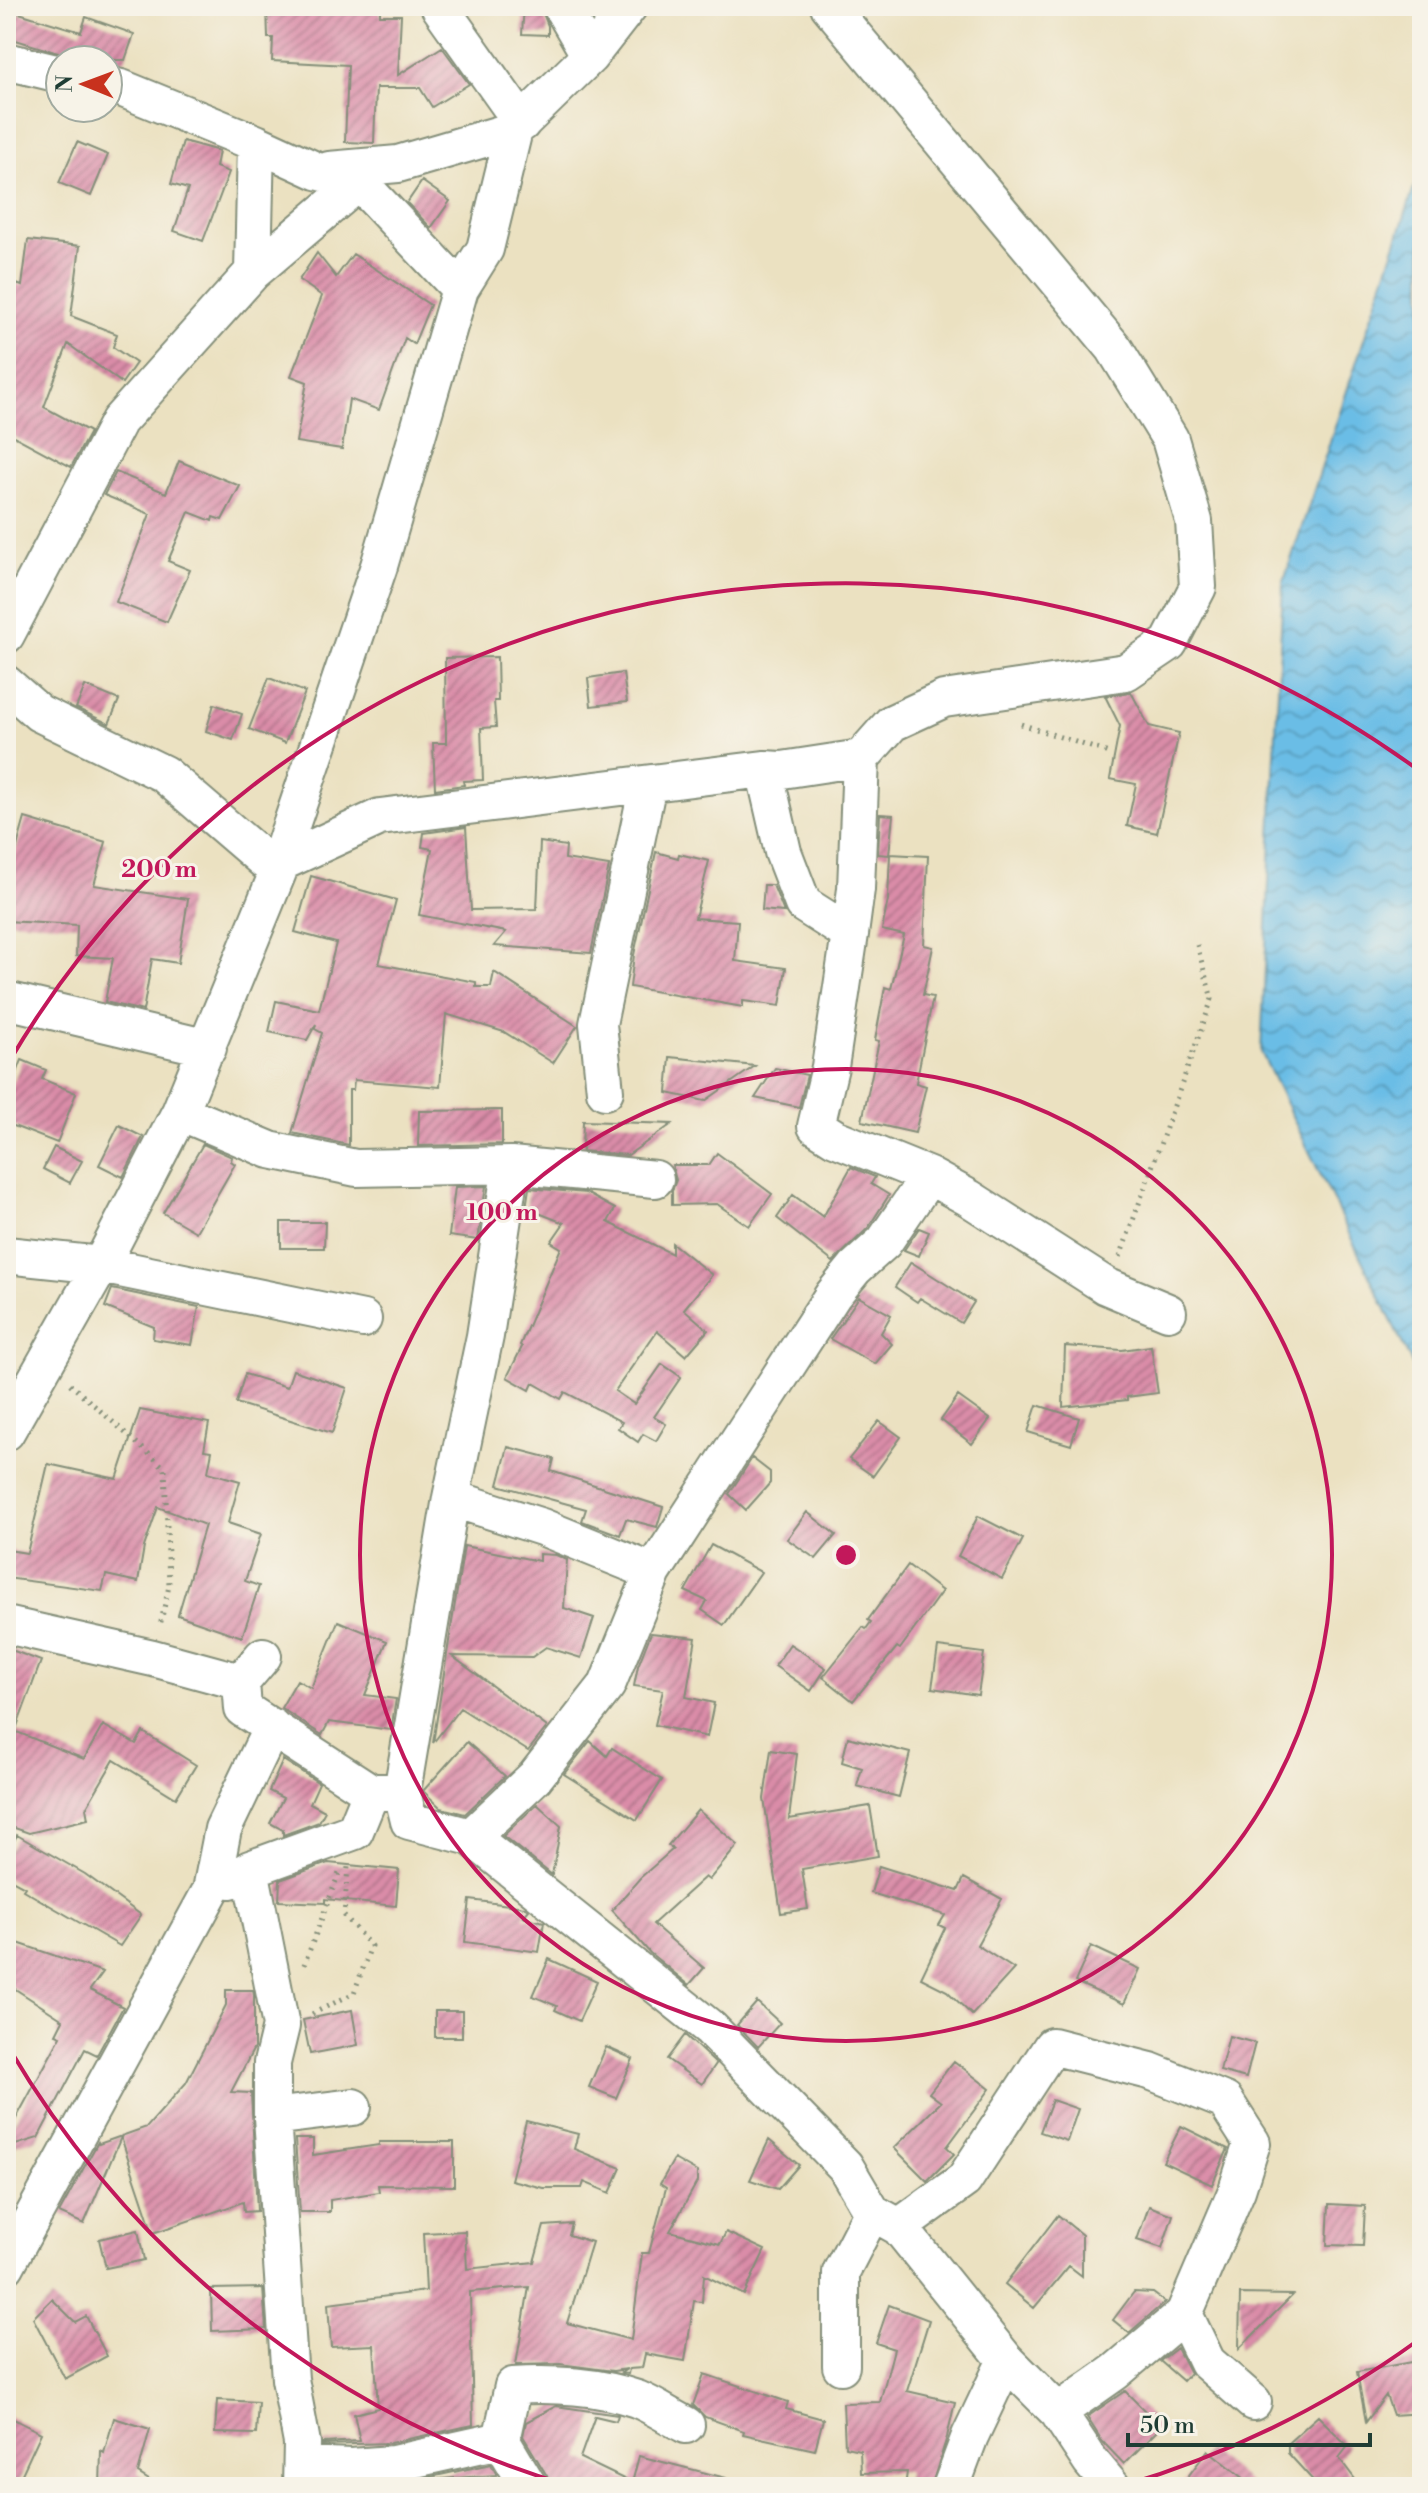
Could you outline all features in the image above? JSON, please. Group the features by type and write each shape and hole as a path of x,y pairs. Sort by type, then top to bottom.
{"street":[{"path":"6,1432 101,1265 180,1112 208,1048 278,868 379,566 460,289 485,249 518,126 439,6"},
{"path":"561,6 590,56"},
{"path":"317,171 398,164 518,126 590,56 629,6"},
{"path":"829,6 1114,348 1170,439 1194,521 1198,587 1169,643 1126,672 944,699 892,723 861,758 856,889 830,1067 816,1126 835,1138 929,1176 969,1198 1106,1286 1168,1312"},
{"path":"6,61 44,70"},
{"path":"124,89 317,171 359,182 460,289"},
{"path":"253,272 256,143"},
{"path":"6,635 119,421 253,272 359,182"},
{"path":"6,684 39,713 164,774 278,868"},
{"path":"278,868 380,817 861,758"},
{"path":"764,769 783,852 803,904 850,934"},
{"path":"605,1091 598,1024 648,784"},
{"path":"6,1000 208,1048"},
{"path":"180,1112 270,1150 356,1168 511,1165 655,1179"},
{"path":"211,1890 250,1869 351,1848 387,1792 485,1336 511,1165"},
{"path":"471,1837 535,1777 607,1685 653,1572 833,1295 855,1268 884,1242 929,1176"},
{"path":"6,1255 101,1265 363,1319"},
{"path":"451,1498 542,1527 653,1572"},
{"path":"6,1625 153,1658 252,1669 243,1709 387,1792 409,1821 471,1837 710,2028 845,2166 885,2220 1006,2360 1058,2412 1091,2462 1112,2487"},
{"path":"6,2266 211,1890 223,1829 272,1727"},
{"path":"250,1869 281,2026 272,2063 272,2117 290,2379 302,2443 302,2476 351,2467 393,2464 501,2440"},
{"path":"841,2366 841,2272 885,2220 964,2180 1052,2046 1150,2071 1225,2101 1252,2143 1237,2190 1184,2314 1115,2372 1058,2412"},
{"path":"272,2117 353,2107"},
{"path":"1184,2314 1207,2362 1253,2402"},
{"path":"951,2487 970,2436 1006,2360"},
{"path":"529,2487 501,2440 513,2386 537,2384 611,2394 637,2400 686,2425"}],"path":[{"path":"1014,722 1112,754"},
{"path":"1106,1286 1120,1257 1212,999 1197,945"},
{"path":"45,1363 165,1468 169,1586"},
{"path":"302,1971 351,1848"},
{"path":"281,2026 354,1993 371,1946 344,1915 351,1848"}],"water":[{"path":"1422,164 1422,1384 1261,1052 1283,584"}],"building":[{"path":"267,6 380,6 380,15 401,15 398,75 442,47 469,84 432,107 420,88 376,88 374,143 345,142 348,65 272,61 273,38 268,38"},
{"path":"524,6 540,6 548,35 522,34"},
{"path":"6,9 81,32 86,17 134,34 125,60 124,44 44,44 44,49 6,37"},
{"path":"183,141 219,151 216,167 229,172 203,241 174,231 188,189 171,184"},
{"path":"77,142 108,155 91,196 59,183"},
{"path":"422,181 450,201 431,228 407,203"},
{"path":"28,240 80,246 71,316 117,334 113,347 136,363 122,383 68,344 44,407 90,432 71,467 6,432 6,280 22,286"},
{"path":"317,253 336,277 353,254 430,305 414,344 405,338 379,410 349,399 342,449 296,442 307,382 291,376 322,296 299,280"},
{"path":"179,461 240,486 222,520 213,517 212,521 189,512 168,561 190,570 167,622 116,602 150,514 104,495 116,472 166,493"},
{"path":"497,657 496,727 481,728 483,780 463,781 464,785 435,789 433,743 446,743 445,658"},
{"path":"623,673 627,702 591,706 588,678"},
{"path":"269,678 305,692 285,743 249,729"},
{"path":"85,686 119,700 109,724 76,708"},
{"path":"1131,692 1149,726 1179,733 1157,833 1127,826 1136,784 1110,779 1120,726 1105,696"},
{"path":"214,704 242,714 233,740 206,731"},
{"path":"880,814 893,815 889,855 878,854"},
{"path":"25,818 106,842 94,885 188,899 178,963 152,959 143,1011 105,1002 113,958 76,956 77,925 6,921 6,886"},
{"path":"466,827 471,910 537,909 540,842 566,846 565,859 609,866 591,953 494,946 506,932 419,915 432,849 422,847 424,833"},
{"path":"656,852 709,861 695,918 738,921 735,961 786,968 780,1006 743,1001 743,1007 630,987"},
{"path":"890,854 928,856 924,945 933,947 923,995 933,997 916,1083 926,1086 915,1133 862,1121 879,1041 875,1040 885,987 891,989 904,935 882,930 888,900"},
{"path":"311,876 396,900 379,964 476,982 476,987 491,987 494,972 577,1026 553,1063 504,1032 446,1014 440,1087 354,1080 353,1090 349,1090 349,1145 292,1133 322,1033 315,1029 316,1024 307,1040 269,1032 276,1001 319,1010 336,943 295,932"},
{"path":"764,885 773,885 784,912 762,910"},
{"path":"670,1057 755,1066 705,1101 667,1093"},
{"path":"22,1060 46,1070 42,1079 76,1093 57,1143 6,1123 6,1101"},
{"path":"775,1068 807,1075 799,1107 755,1098"},
{"path":"502,1110 502,1144 418,1146 419,1111"},
{"path":"583,1121 672,1124 628,1155 582,1151"},
{"path":"119,1125 143,1137 123,1177 99,1165"},
{"path":"203,1144 232,1157 231,1161 235,1164 196,1232 163,1213"},
{"path":"54,1147 82,1161 70,1183 43,1169"},
{"path":"717,1153 772,1194 749,1226 717,1204 672,1205 676,1180 672,1165 709,1165"},
{"path":"851,1167 875,1177 871,1184 889,1195 868,1228 833,1262 777,1218 793,1195 823,1217"},
{"path":"486,1186 478,1240 449,1236 455,1187"},
{"path":"529,1188 586,1193 615,1209 608,1222 672,1254 672,1243 712,1275 684,1309 708,1330 686,1356 657,1331 615,1391 634,1404 662,1364 681,1377 654,1417 666,1424 656,1441 643,1434 638,1442 618,1428 622,1422 565,1392 561,1399 533,1383 530,1390 507,1377 561,1248 551,1242 564,1223 526,1208"},
{"path":"281,1222 325,1222 324,1248 281,1248"},
{"path":"919,1228 929,1232 919,1256 904,1250"},
{"path":"911,1262 974,1302 961,1323 920,1298 917,1302 895,1287"},
{"path":"112,1289 199,1307 192,1345 153,1339 154,1327 105,1307"},
{"path":"859,1297 891,1315 881,1333 892,1344 875,1364 830,1339"},
{"path":"1065,1346 1122,1350 1151,1346 1158,1393 1127,1397 1127,1400 1063,1407"},
{"path":"293,1370 347,1388 332,1433 236,1403 245,1374 287,1387"},
{"path":"958,1396 990,1419 972,1444 941,1420"},
{"path":"1037,1405 1079,1418 1071,1445 1028,1432"},
{"path":"140,1410 209,1423 204,1450 212,1451 208,1472 240,1481 228,1523 261,1534 245,1581 259,1586 242,1637 178,1615 205,1525 158,1507 144,1547 138,1582 106,1575 102,1591 6,1578 8,1550 27,1553 48,1464 117,1479"},
{"path":"879,1421 901,1437 873,1476 849,1459"},
{"path":"508,1447 554,1459 551,1471 663,1507 657,1527 626,1519 620,1535 582,1521 586,1509 498,1485"},
{"path":"752,1458 770,1472 770,1483 746,1510 729,1494"},
{"path":"807,1512 836,1535 816,1559 787,1539"},
{"path":"978,1516 1023,1539 1002,1579 958,1556"},
{"path":"711,1545 761,1572 724,1625 702,1610 707,1601 685,1591"},
{"path":"464,1546 539,1561 539,1554 556,1555 567,1560 564,1608 594,1618 581,1658 546,1647 532,1657 452,1656 547,1727 528,1751 460,1708 433,1743"},
{"path":"908,1565 942,1591 900,1649 897,1647 853,1701 823,1677 863,1627 866,1629 871,1622 868,1620"},
{"path":"338,1621 387,1641 365,1695 396,1699 391,1730 329,1722 322,1735 281,1708 297,1680 311,1688"},
{"path":"651,1633 696,1638 686,1697 714,1703 707,1737 655,1725 663,1690 634,1686"},
{"path":"790,1644 826,1668 811,1691 775,1666"},
{"path":"938,1647 984,1653 978,1695 932,1688"},
{"path":"6,1648 41,1661 9,1748 6,1747"},
{"path":"103,1725 136,1744 143,1732 196,1765 176,1798 114,1760 86,1808 88,1819 29,1833 6,1825 6,1761 17,1732 84,1759"},
{"path":"848,1737 910,1753 899,1797 857,1786 862,1768 842,1762"},
{"path":"590,1741 607,1756 612,1748 662,1780 637,1820 564,1774"},
{"path":"467,1742 505,1776 465,1814 441,1808 423,1791"},
{"path":"771,1750 797,1754 789,1819 870,1806 878,1856 802,1869 808,1909 781,1913 764,1799"},
{"path":"283,1760 319,1783 310,1803 325,1811 319,1822 283,1835 283,1830 270,1823 283,1798 269,1791"},
{"path":"537,1804 561,1826 552,1875 503,1836"},
{"path":"698,1810 738,1845 709,1880 705,1877 653,1924 704,1968 689,1985 650,1953 612,1910 640,1878 673,1849 668,1845"},
{"path":"17,1835 85,1874 141,1915 120,1946 6,1877 6,1856"},
{"path":"328,1863 399,1870 396,1906 325,1899 325,1903 279,1901 280,1880"},
{"path":"879,1866 958,1891 964,1878 1002,1899 977,1945 1014,1969 972,2015 947,1991 921,1978 945,1928 939,1925 945,1915 871,1893"},
{"path":"470,1900 529,1910 523,1917 544,1922 539,1952 465,1942"},
{"path":"6,1939 103,1972 90,1990 123,2007 97,2055 85,2049 38,2138 6,2148 6,2137 61,2036 56,2034 63,2020 6,1983"},
{"path":"1091,1946 1140,1969 1124,2004 1075,1982"},
{"path":"549,1959 597,1981 579,2021 555,2010 557,2006 533,1996"},
{"path":"226,1990 253,1990 254,1995 254,2048 231,2092 251,2093 257,2211 244,2212 243,2202 153,2233 121,2137 84,2224 59,2213 98,2142 147,2127 186,2083 226,2005"},
{"path":"757,2002 780,2023 758,2047 737,2025"},
{"path":"352,2010 358,2045 310,2054 303,2020"},
{"path":"435,2011 462,2011 462,2037 435,2037"},
{"path":"685,2035 716,2064 702,2084 667,2059"},
{"path":"1229,2036 1255,2043 1246,2078 1220,2071"},
{"path":"606,2047 633,2059 616,2098 589,2087"},
{"path":"954,2061 990,2089 947,2147 954,2154 927,2181 894,2148 941,2102 929,2093"},
{"path":"1052,2100 1078,2109 1067,2141 1040,2132"},
{"path":"526,2121 578,2134 574,2149 621,2168 610,2193 584,2182 582,2188 543,2188 511,2180"},
{"path":"1181,2126 1228,2149 1212,2185 1163,2162"},
{"path":"295,2139 313,2139 313,2155 379,2145 379,2142 454,2142 454,2186 378,2185 379,2192 330,2200 330,2212 300,2212"},
{"path":"769,2140 799,2165 778,2189 750,2180"},
{"path":"674,2159 697,2172 697,2182 670,2231 720,2244 726,2232 765,2250 744,2295 704,2275 702,2302 694,2301 685,2361 645,2354 642,2368 629,2369 628,2374 621,2373 627,2369 613,2371 560,2364 516,2365 529,2287 470,2292 473,2425 390,2443 323,2445 360,2441 354,2414 378,2408 374,2345 331,2347 328,2304 426,2291 423,2233 465,2231 467,2269 534,2262 544,2226 572,2224 569,2235 592,2242 567,2323 631,2340 642,2253 649,2253 666,2188 660,2184"},
{"path":"1329,2204 1365,2206 1363,2246 1327,2245"},
{"path":"1149,2206 1173,2215 1162,2248 1137,2240"},
{"path":"1058,2215 1082,2235 1082,2276 1069,2266 1034,2308 1005,2284"},
{"path":"138,2230 144,2260 106,2268 99,2239"},
{"path":"263,2288 266,2329 212,2331 211,2289"},
{"path":"1134,2292 1153,2293 1165,2302 1129,2333 1113,2320"},
{"path":"1240,2294 1293,2295 1239,2349"},
{"path":"52,2299 75,2322 86,2316 107,2356 65,2379 33,2318"},
{"path":"889,2305 929,2320 907,2391 955,2402 931,2487 905,2487 907,2472 861,2473 860,2450 845,2447 843,2403 880,2402 894,2349 876,2343"},
{"path":"1177,2348 1190,2373 1183,2381 1160,2361"},
{"path":"1422,2360 1422,2413 1393,2415 1386,2395 1366,2422 1357,2372"},
{"path":"704,2374 788,2402 786,2409 823,2419 815,2450 743,2434 744,2431 705,2417 693,2405"},
{"path":"1125,2391 1161,2427 1124,2464 1102,2441 1087,2417"},
{"path":"217,2400 258,2402 256,2434 215,2433"},
{"path":"556,2406 618,2415 616,2421 595,2416 580,2458 632,2483 639,2456 726,2478 724,2487 550,2487 547,2476 523,2436 526,2422"},
{"path":"6,2415 41,2433 16,2487 6,2487"},
{"path":"1318,2416 1348,2446 1339,2458 1361,2487 1319,2487 1288,2453 1288,2443"},
{"path":"114,2418 150,2429 138,2473 160,2487 100,2487 101,2451 104,2453"},
{"path":"1208,2450 1255,2487 1180,2487"},
{"path":"491,2464 497,2475 412,2481"}]}
